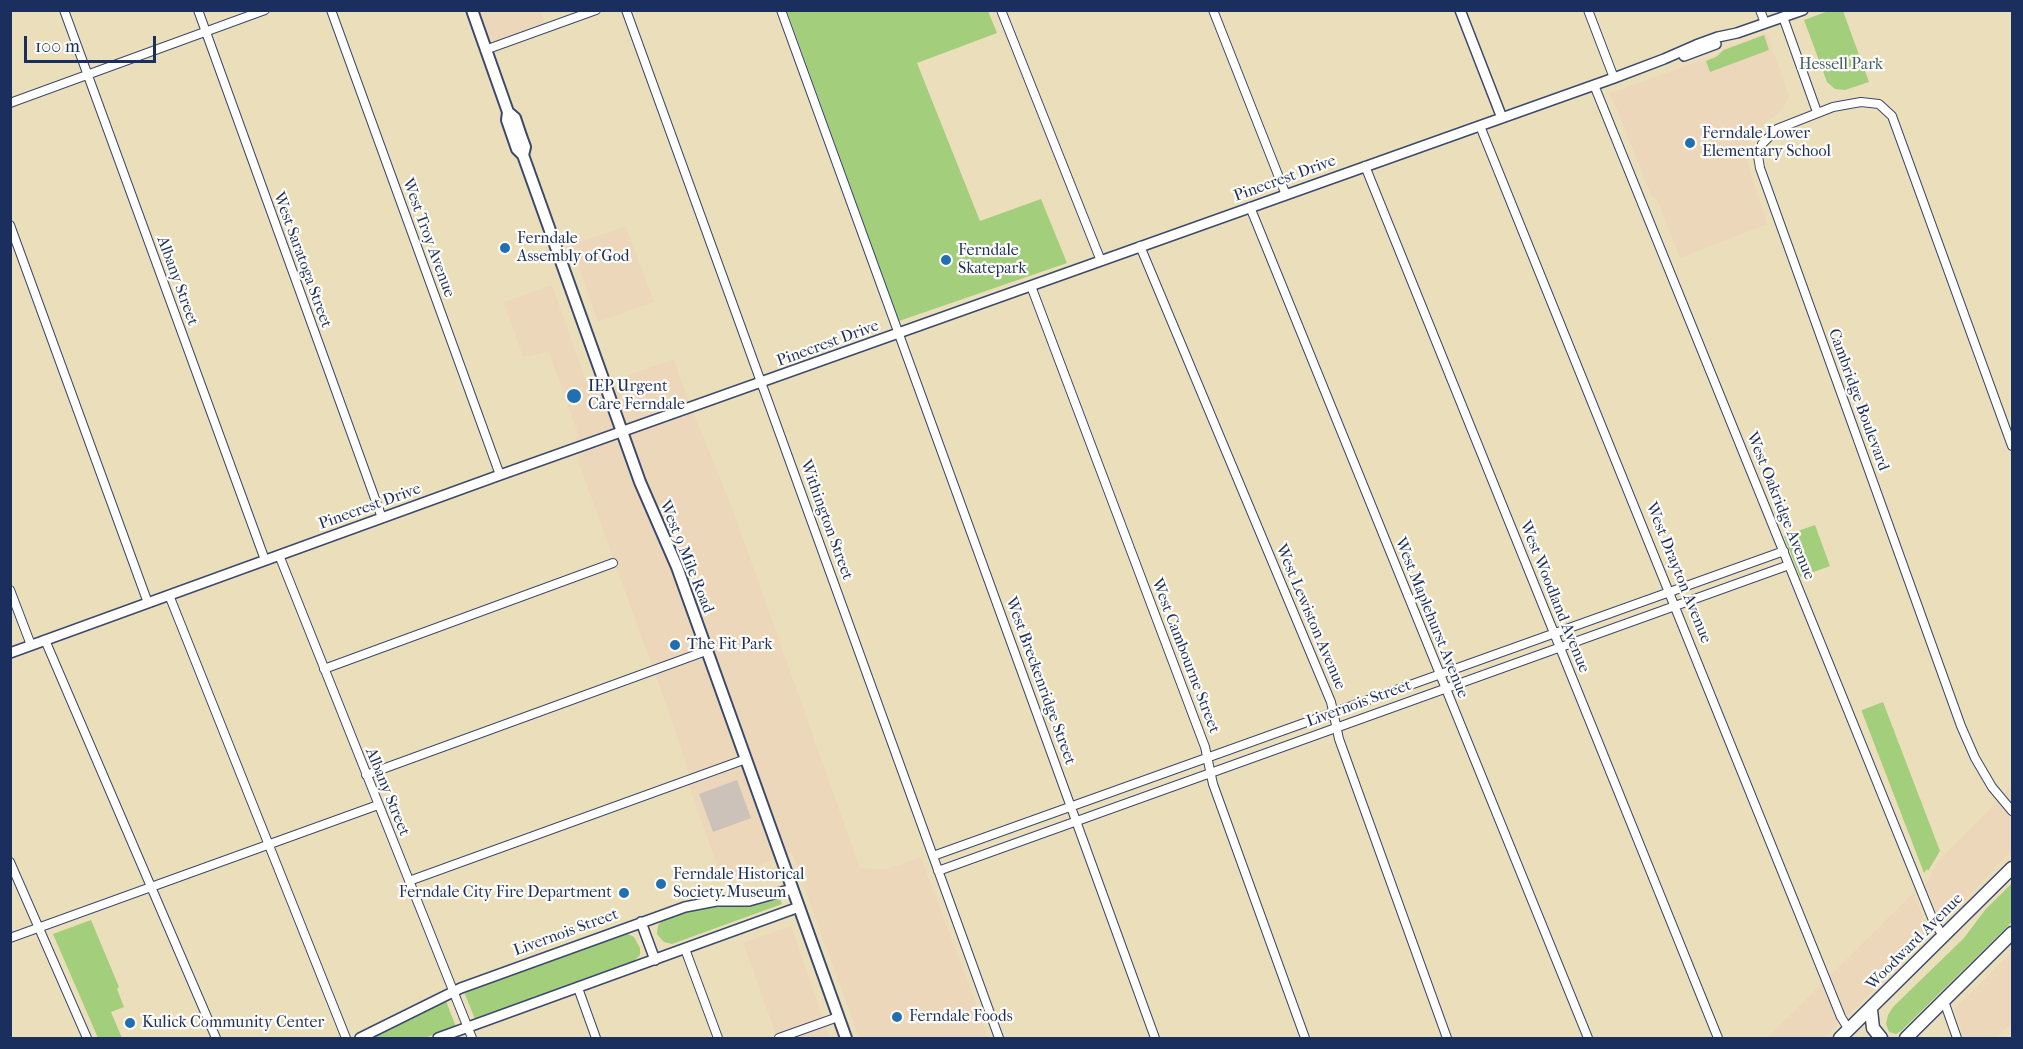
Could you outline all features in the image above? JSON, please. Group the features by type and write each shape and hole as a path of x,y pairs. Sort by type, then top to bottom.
{"main road":[{"name":"West 9 Mile Road","path":"472,10 508,112 507,120 517,149 523,155 644,491 673,558 846,1038"},
{"name":"Woodward Avenue","path":"1845,1034 1872,1010 2013,868"},
{"path":"1906,1038 2013,933"},
{"path":"1872,1010 1873,1028 1881,1038"}],"street":[{"name":"Albany Street","path":"64,10 265,560"},
{"name":"West Saratoga Street","path":"198,10 382,518"},
{"path":"10,103 265,10"},
{"name":"West Troy Avenue","path":"331,10 500,475"},
{"path":"486,50 596,10"},
{"name":"Withington Street","path":"626,10 999,1038"},
{"name":"West Breckenridge Street","path":"781,10 1155,1038"},
{"path":"1001,10 1101,261"},
{"path":"1213,10 1286,195"},
{"path":"1460,10 1502,118"},
{"path":"1588,10 1614,78"},
{"path":"1760,10 1765,23"},
{"name":"Pinecrest Drive","path":"10,653 500,475 1614,78 1718,37 1737,33 1803,10"},
{"path":"1783,17 1817,112"},
{"name":"West Oakridge Avenue","path":"1594,85 1933,920 1943,936"},
{"name":"Cambridge Boulevard","path":"2013,446 1892,116 1879,104 1868,101 1833,107 1777,129 1762,144 1758,156 1760,168 1961,726 1975,758 1992,787 2013,811"},
{"name":"West Drayton Avenue","path":"1480,126 1841,1017 1845,1034"},
{"name":"West Woodland Avenue","path":"1365,166 1718,1038"},
{"name":"West Maplehurst Avenue","path":"1250,207 1588,1038"},
{"path":"10,225 148,603"},
{"name":"West Lewiston Avenue","path":"1140,246 1329,698 1337,728 1447,1038"},
{"name":"West Cambourne Street","path":"1031,286 1205,747 1210,774 1305,1038"},
{"name":"Livernois Street","path":"933,856 1784,551"},
{"name":"Albany Street","path":"279,555 472,1038"},
{"path":"324,669 613,563"},
{"name":"Livernois Street","path":"938,870 1789,565"},
{"path":"10,590 31,645"},
{"path":"169,595 346,1038"},
{"path":"45,640 216,1038"},
{"path":"366,775 706,651"},
{"path":"409,881 746,759"},
{"path":"10,938 378,805"},
{"path":"10,862 87,1038"},
{"name":"Livernois Street","path":"360,1038 453,992 641,922 702,902 749,901 792,889"},
{"path":"438,1038 799,907"},
{"path":"641,922 655,960"},
{"path":"686,948 718,1038"},
{"path":"578,988 596,1038"},
{"path":"1944,1001 1957,1038"},
{"path":"779,1038 838,1017"}],"shaded area":[{"path":"480,11 541,11 545,23 495,42 490,38"},
{"name":"Ferndale Lower Elementary School","path":"1767,33 1789,96 1783,109 1757,130 1748,150 1747,157 1754,185 1768,224 1680,258 1656,197 1652,198 1610,93 1716,55 1724,48"},
{"path":"626,226 654,302 598,322 571,245"},
{"path":"552,285 589,389 674,359 733,510 860,868 887,869 921,857 989,1038 859,1038 792,853 722,880 687,780 690,778 673,724 579,464 577,431 549,352 523,357 504,302"},
{"path":"737,780 751,818 713,832 699,794"},
{"path":"2012,786 2012,850 1946,920 1938,917 1926,884 1938,861"},
{"path":"1914,892 1930,935 1824,1038 1767,1038"},
{"path":"791,926 830,1038 777,1038 743,943"},
{"path":"2012,952 2012,1023 1996,1038 1964,1038 1954,1009"}],"green space":[{"name":"Hessell Park","path":"1831,10 1843,11 1869,82 1845,90 1835,89 1827,82 1804,20"},
{"path":"787,11 988,11 997,33 917,63 980,221 1041,199 1067,263 899,321"},
{"path":"1764,35 1769,50 1710,72 1706,61 1716,57 1724,50"},
{"path":"1815,525 1830,566 1800,577 1784,536"},
{"path":"1883,702 1940,851 1928,871 1927,869 1924,873 1862,712 1862,710"},
{"path":"2012,883 2012,922 1901,1031 1896,1034 1889,1032 1886,1024 1893,1007 1964,938 1985,910"},
{"path":"780,899 782,904 672,944 664,942 657,934 658,925 663,920 687,911 710,906 756,905"},
{"path":"91,920 119,987 117,989 124,1007 111,1012 122,1038 98,1038 53,934"},
{"path":"628,934 634,937 640,948 640,955 631,964 475,1019 464,992"},
{"path":"446,1001 456,1027 424,1038 373,1038"}],"place":[{"name":"Ferndale Lower Elementary School","path":"1690,143"},
{"name":"Ferndale Assembly of God","path":"505,248"},
{"name":"Ferndale Skatepark","path":"946,260"},
{"name":"IEP Urgent Care Ferndale","path":"574,396"},
{"name":"The Fit Park","path":"675,645"},
{"name":"Ferndale Historical Society Museum","path":"661,884"},
{"name":"Ferndale City Fire Department","path":"624,893"},
{"name":"Ferndale Foods","path":"897,1017"},
{"name":"Kulick Community Center","path":"130,1023"}]}
